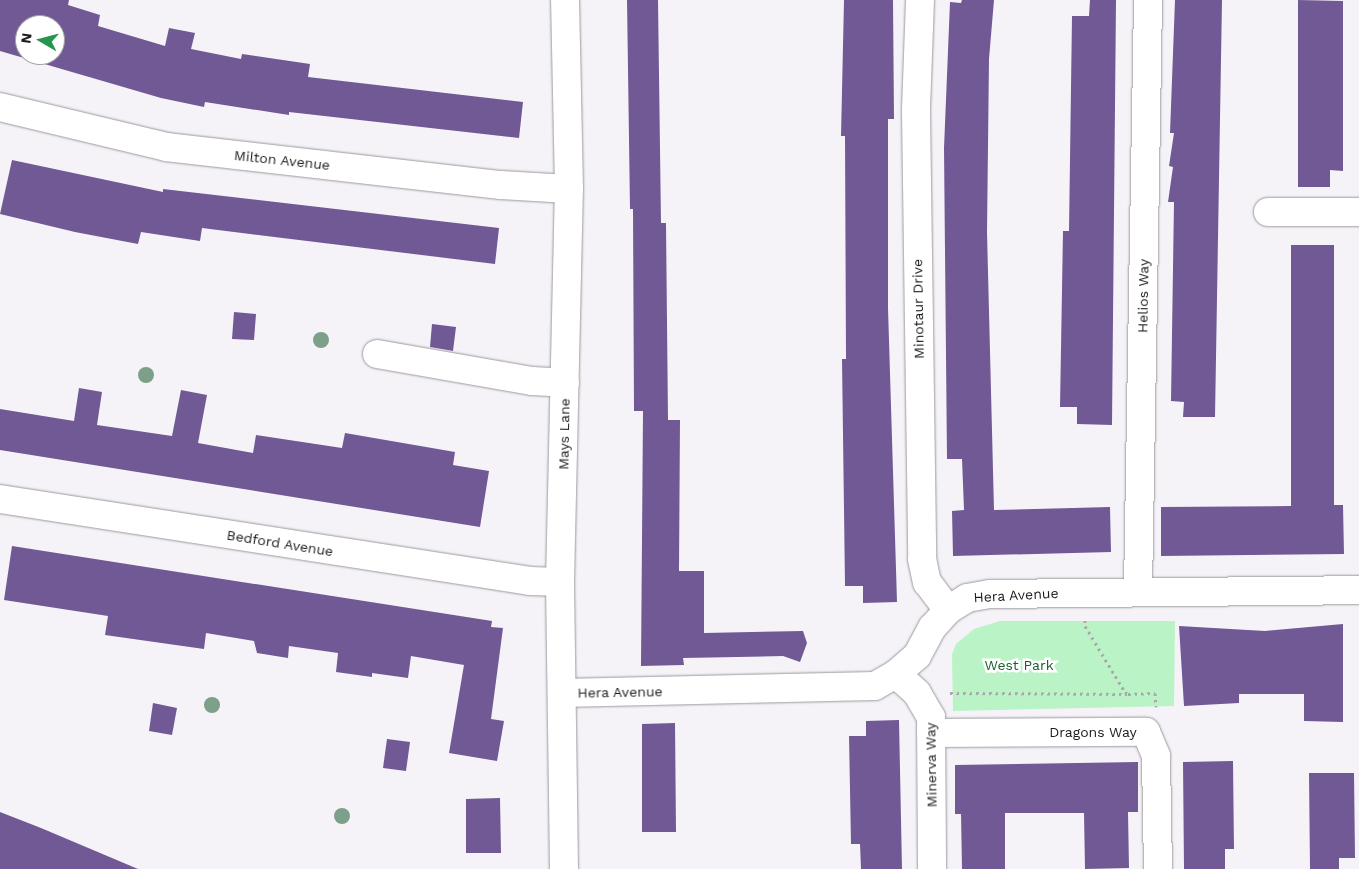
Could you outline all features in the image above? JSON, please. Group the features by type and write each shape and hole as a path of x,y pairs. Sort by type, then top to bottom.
{"street":[{"name":"Mays Lane","path":"564,869 560,582 569,189 565,0"},
{"name":"Minotaur Drive","path":"920,0 916,111 922,559 927,582 948,610"},
{"name":"Helios Way","path":"1138,591 1148,0"},
{"name":"Milton Avenue","path":"0,107 166,147 501,185 569,189"},
{"path":"1268,212 1359,212"},
{"path":"377,354 532,381 565,383"},
{"name":"Bedford Avenue","path":"0,500 540,583 560,582"},
{"name":"Hera Avenue","path":"562,693 856,688 875,686 896,674 917,656 932,628 948,610 967,598 990,594 1359,590"},
{"name":"Minerva Way","path":"896,674 924,702 931,717 932,869"},
{"name":"Dragons Way","path":"931,733 1146,732 1156,756 1158,869"}],"path":[{"path":"1085,592 1085,626 1128,694"},
{"path":"947,693 1156,693 1156,712 1146,732"}],"green space":[{"name":"West Park","path":"1000,621 1175,621 1174,706 953,711 952,654 956,644 974,629"}],"building":[{"path":"0,0 69,0 68,5 100,15 98,26 165,46 169,28 195,33 191,49 241,59 242,54 310,64 308,77 523,102 519,138 289,112 289,115 205,102 204,107 161,98 48,65 65,65 65,15 15,15 15,55 0,51"},
{"path":"627,0 658,0 661,223 666,223 668,420 680,420 679,571 704,571 704,633 803,631 807,643 800,662 783,656 683,658 684,665 641,666 643,411 634,411 633,209 630,209"},
{"path":"844,0 893,0 894,119 888,119 888,308 897,602 863,603 863,586 845,586 842,359 846,359 845,136 841,136"},
{"path":"962,0 994,0 989,59 987,232 994,510 1110,507 1111,552 953,556 952,511 964,510 962,459 947,459 944,148 950,2 961,3"},
{"path":"1090,0 1116,0 1112,425 1077,424 1077,407 1060,407 1063,231 1069,231 1072,16 1089,16"},
{"path":"1175,0 1222,0 1215,417 1183,417 1184,402 1171,401 1174,202 1168,202 1173,167 1169,166 1174,133 1170,133"},
{"path":"1298,0 1343,1 1343,171 1330,170 1330,187 1298,187"},
{"path":"12,160 163,192 163,189 499,228 495,264 202,228 200,241 141,232 138,244 75,232 0,214"},
{"path":"1291,245 1334,245 1334,505 1343,505 1344,554 1161,556 1161,507 1291,506"},
{"path":"234,312 256,314 254,340 232,339"},
{"path":"432,324 456,327 453,351 430,347"},
{"path":"79,388 102,392 97,425 172,436 181,390 207,395 198,443 253,453 256,435 342,448 345,433 455,452 453,465 489,471 480,527 0,450 0,409 74,421"},
{"path":"12,546 492,621 491,627 503,628 491,719 504,721 497,761 449,753 464,665 411,656 408,678 372,673 372,677 336,672 338,653 289,646 288,658 257,653 254,641 206,633 204,649 105,635 108,616 4,600"},
{"path":"1343,624 1343,722 1304,721 1304,694 1239,694 1239,703 1184,706 1179,626 1265,631"},
{"path":"153,703 177,708 172,735 149,731"},
{"path":"899,720 902,869 861,869 860,844 851,844 849,736 866,736 866,721"},
{"path":"675,723 676,832 642,832 642,724"},
{"path":"387,739 410,742 406,771 383,768"},
{"path":"1233,761 1234,849 1225,849 1225,869 1184,869 1183,762"},
{"path":"1138,762 1138,812 1128,812 1129,868 1085,869 1084,813 1005,813 1005,869 962,869 961,814 955,814 955,765"},
{"path":"1309,773 1354,773 1355,858 1339,858 1339,869 1310,869"},
{"path":"500,798 501,853 466,853 466,799"},
{"path":"0,812 41,828 138,869 0,869"}]}
